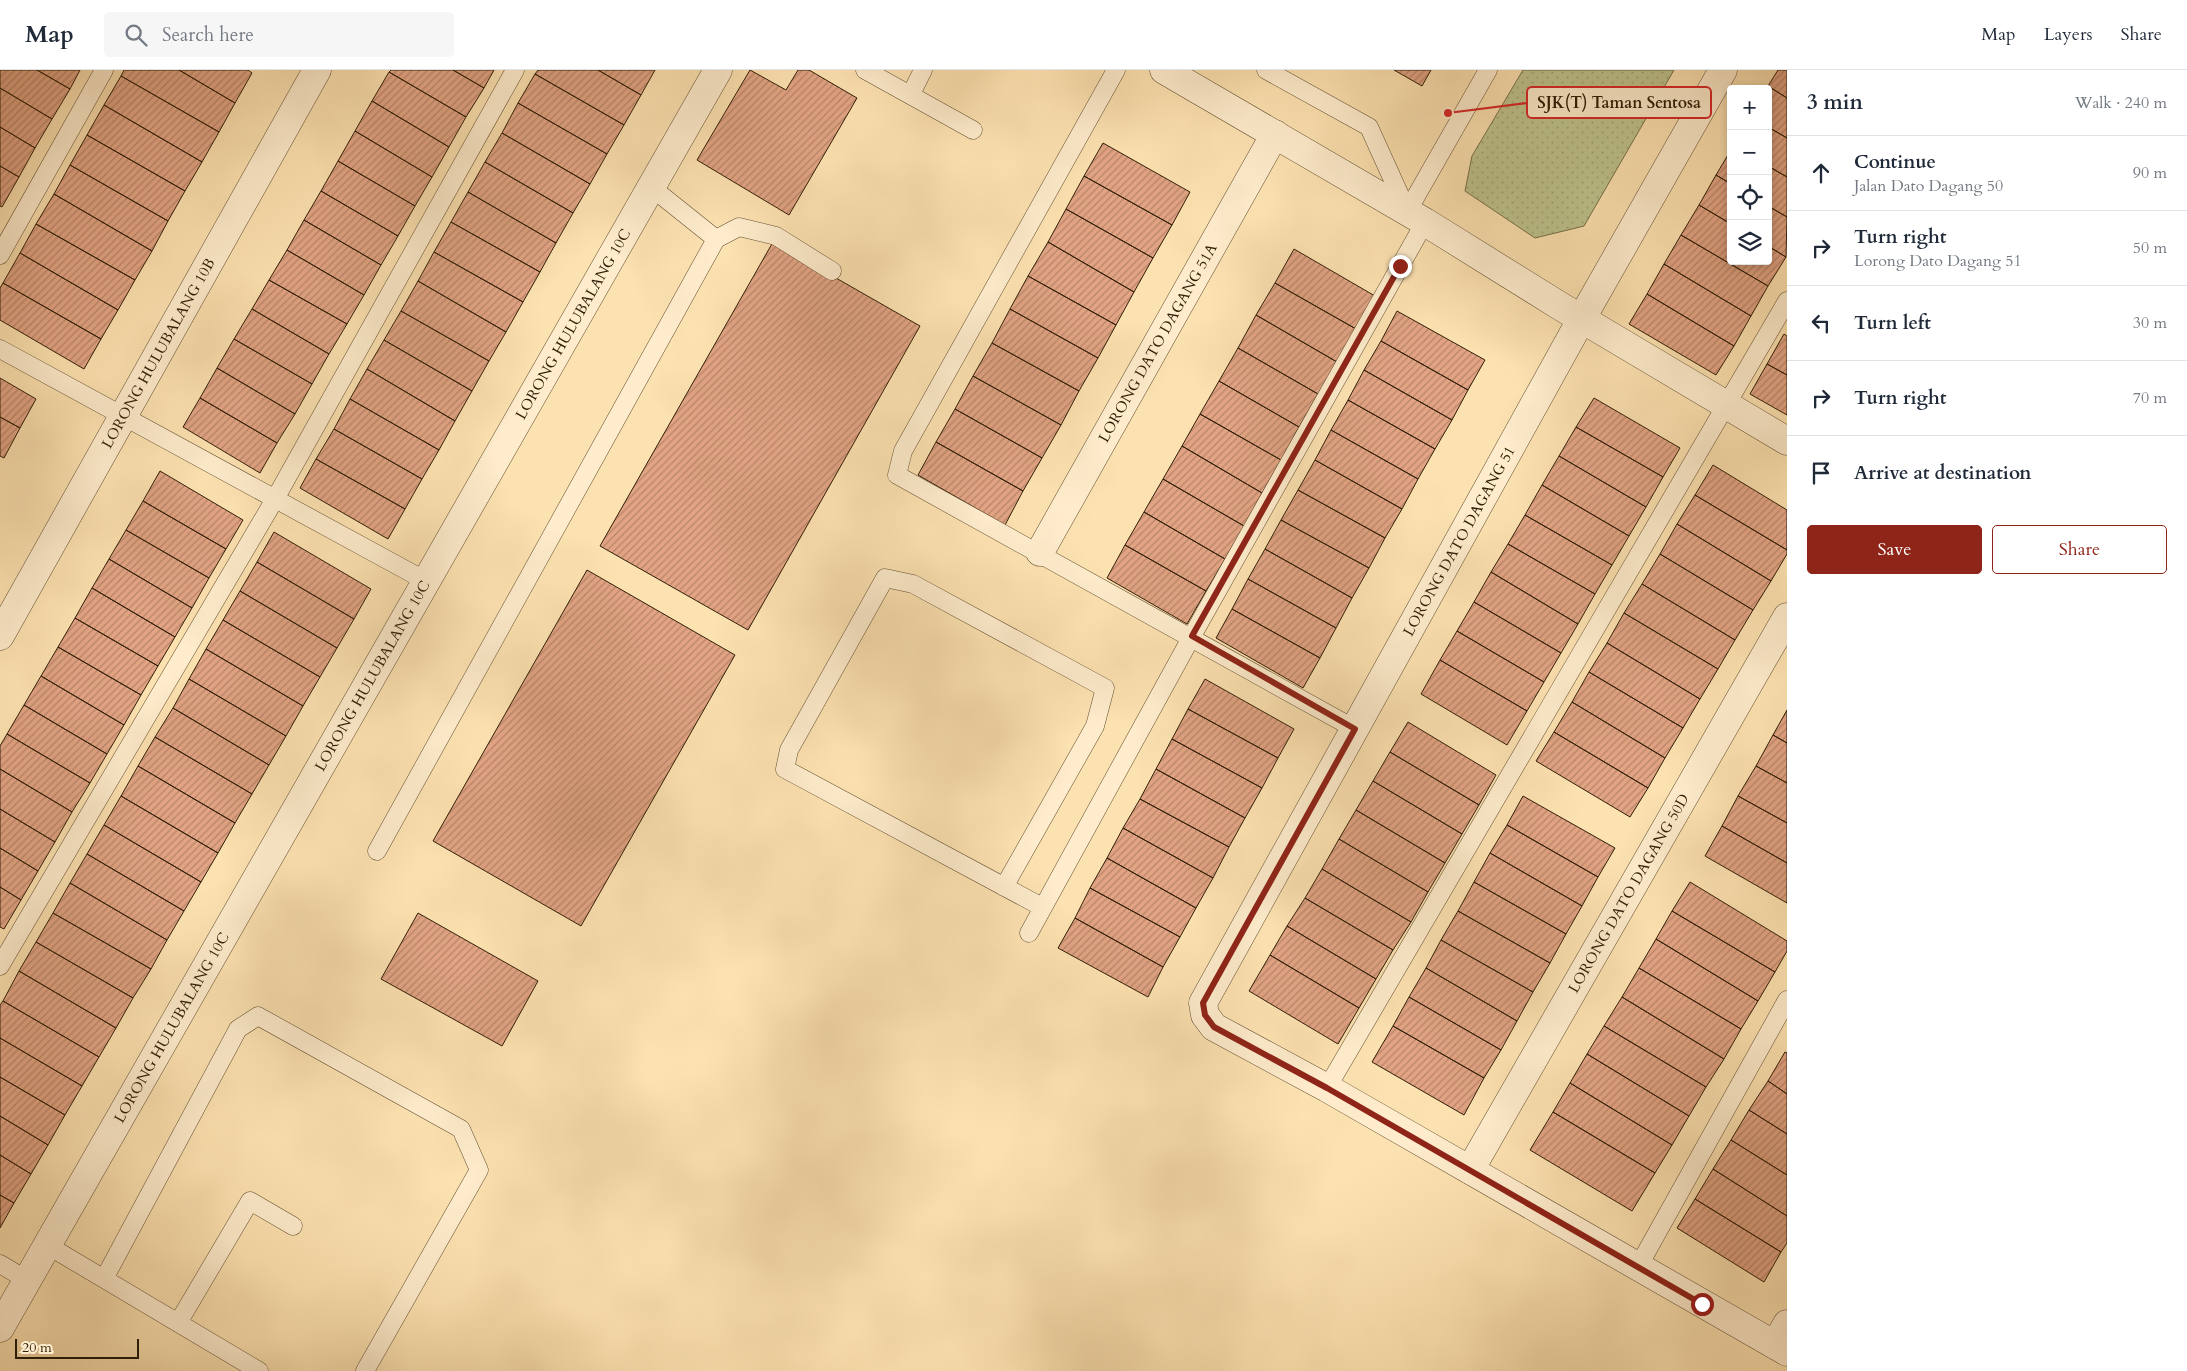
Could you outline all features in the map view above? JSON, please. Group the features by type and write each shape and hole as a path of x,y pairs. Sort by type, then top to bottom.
{"street":[{"name":"LORONG HULUBALANG 10B","path":"0,636 317,70"},
{"name":"LORONG HULUBALANG 10C","path":"0,1328 718,70"},
{"path":"1164,70 1416,217 1727,407 1787,441"},
{"name":"LORONG DATO DAGANG 51","path":"1327,1088 1214,1027 1205,1015 1203,1003 1582,318 1723,70"},
{"name":"LORONG DATO DAGANG 51A","path":"1040,552 1275,134"},
{"name":"LORONG DATO DAGANG 50D","path":"1470,1170 1787,617"},
{"path":"1327,1088 1638,1266 1783,1340"}],"lane":[{"path":"0,255 104,70"},
{"path":"0,966 275,499 516,70"},
{"path":"865,70 973,130"},
{"path":"911,94 923,70"},
{"path":"1116,70 903,452 898,475 1192,636 1355,729"},
{"path":"1266,70 1369,127 1416,217"},
{"path":"1029,933 1192,636 1416,217 1488,70"},
{"path":"651,187 716,239"},
{"path":"377,851 716,239 739,227 776,236 832,271"},
{"path":"1327,1088 1727,407 1787,301"},
{"path":"0,349 426,582"},
{"path":"1004,887 1095,726 1105,688 913,584 885,578 789,750 785,769 1004,887 1042,907"},
{"path":"1638,1266 1787,1000"},
{"path":"104,1279 238,1029 258,1016 461,1129 479,1170 365,1371"},
{"path":"178,1323 250,1201 293,1226"},
{"path":"47,1245 259,1371"},
{"path":"0,1264 27,1280"}],"green space":[{"path":"1523,70 1674,70 1584,226 1535,238 1465,191 1472,156"}],"building":[{"path":"0,70 37,70 70,89 52,119 0,88"},
{"path":"37,70 80,70 70,89"},
{"path":"124,70 179,70 235,103 219,132 121,76"},
{"path":"179,70 248,70 252,73 235,103"},
{"path":"391,70 453,70 484,88 466,117 389,72"},
{"path":"453,70 494,70 484,88"},
{"path":"538,70 598,70 641,95 624,125 535,74"},
{"path":"598,70 655,70 641,95"},
{"path":"750,70 786,90 798,70 809,70 857,98 789,215 697,160"},
{"path":"1394,70 1431,70 1422,86"},
{"path":"1778,70 1787,70 1787,98 1772,89 1772,85 1769,85"},
{"path":"389,72 466,117 449,147 372,101"},
{"path":"535,74 624,125 607,154 518,103"},
{"path":"121,76 219,132 202,162 104,105"},
{"path":"0,88 52,119 35,148 0,127"},
{"path":"1772,89 1787,98 1787,138 1772,129"},
{"path":"372,101 449,147 432,177 355,131"},
{"path":"518,103 607,154 590,184 502,133"},
{"path":"104,105 202,162 185,191 87,135"},
{"path":"0,127 35,148 19,177 0,166"},
{"path":"1772,129 1787,138 1787,177 1772,168"},
{"path":"355,131 432,177 415,206 338,161"},
{"path":"502,133 590,184 573,213 485,162"},
{"path":"87,135 185,191 168,221 70,165"},
{"path":"1103,143 1190,192 1172,225 1084,176"},
{"path":"1727,157 1727,182 1716,175"},
{"path":"338,161 415,206 398,236 321,191"},
{"path":"485,162 573,213 556,243 468,192"},
{"path":"70,165 168,221 152,251 54,194"},
{"path":"0,166 19,177 2,207 0,206"},
{"path":"1772,168 1787,177 1787,217 1772,208"},
{"path":"1716,175 1727,182 1727,222 1699,205"},
{"path":"1084,176 1172,225 1153,258 1066,209"},
{"path":"321,191 398,236 381,265 304,220"},
{"path":"468,192 556,243 540,272 451,222"},
{"path":"54,194 152,251 135,280 36,224"},
{"path":"1699,205 1727,222 1727,262 1681,235"},
{"path":"1772,208 1787,217 1786,257 1772,248"},
{"path":"1066,209 1153,258 1134,292 1048,242"},
{"path":"304,220 381,265 364,295 287,250"},
{"path":"451,222 540,272 523,302 434,252"},
{"path":"36,224 135,280 118,310 20,253"},
{"path":"1681,235 1727,262 1727,265 1732,265 1768,286 1751,316 1664,264"},
{"path":"773,242 920,326 748,630 600,546"},
{"path":"1048,242 1134,292 1116,325 1028,276"},
{"path":"1772,248 1786,257 1768,286 1732,265 1772,265"},
{"path":"1294,249 1375,296 1356,329 1275,283"},
{"path":"287,250 364,295 347,324 269,280"},
{"path":"434,252 523,302 506,332 418,281"},
{"path":"20,253 118,310 101,339 3,283"},
{"path":"1664,264 1751,316 1734,346 1647,294"},
{"path":"1028,276 1116,325 1098,358 1010,309"},
{"path":"269,280 347,324 329,354 252,309"},
{"path":"418,281 506,332 489,361 401,311"},
{"path":"3,283 101,339 84,369 0,320 0,288"},
{"path":"1275,283 1356,329 1337,362 1256,315"},
{"path":"1647,294 1734,346 1716,375 1629,324"},
{"path":"252,309 329,354 312,384 234,339"},
{"path":"1010,309 1098,358 1079,391 992,343"},
{"path":"401,311 489,361 472,391 384,340"},
{"path":"1397,311 1485,360 1468,390 1381,341"},
{"path":"1256,315 1337,362 1318,394 1238,348"},
{"path":"1784,334 1787,336 1787,375 1767,364"},
{"path":"234,339 312,384 295,414 217,368"},
{"path":"384,340 472,391 455,421 367,369"},
{"path":"1381,341 1468,390 1452,420 1364,370"},
{"path":"992,343 1079,391 1061,425 973,376"},
{"path":"1238,348 1318,394 1299,427 1219,381"},
{"path":"1767,364 1787,375 1787,415 1750,394"},
{"path":"217,368 295,414 277,443 200,398"},
{"path":"367,369 455,421 439,450 350,399"},
{"path":"1364,370 1452,420 1435,449 1348,400"},
{"path":"973,376 1061,425 1042,458 955,409"},
{"path":"0,378 36,399 20,428 0,417"},
{"path":"1219,381 1299,427 1281,460 1200,414"},
{"path":"200,398 277,443 260,473 183,427"},
{"path":"1594,398 1680,448 1663,477 1576,427"},
{"path":"350,399 439,450 422,479 334,429"},
{"path":"1348,400 1435,449 1418,479 1331,430"},
{"path":"955,409 1042,458 1023,491 936,442"},
{"path":"1200,414 1281,460 1262,493 1182,446"},
{"path":"0,417 20,428 4,458 0,456"},
{"path":"1576,427 1663,477 1646,507 1559,456"},
{"path":"334,429 422,479 405,509 316,459"},
{"path":"1331,430 1418,479 1402,509 1315,460"},
{"path":"936,442 1023,491 1005,525 918,475"},
{"path":"1182,446 1262,493 1244,526 1163,479"},
{"path":"1559,456 1646,507 1629,536 1542,485"},
{"path":"316,459 405,509 388,539 300,488"},
{"path":"1315,460 1402,509 1385,538 1298,490"},
{"path":"1713,465 1787,510 1787,550 1695,495"},
{"path":"160,471 243,520 226,549 143,501"},
{"path":"1163,479 1244,526 1225,559 1144,512"},
{"path":"1542,485 1629,536 1612,565 1525,515"},
{"path":"1298,490 1385,538 1369,568 1281,520"},
{"path":"1695,495 1787,550 1787,554 1771,581 1677,524"},
{"path":"143,501 226,549 209,578 126,530"},
{"path":"1144,512 1225,559 1206,591 1125,545"},
{"path":"1525,515 1612,565 1595,594 1508,544"},
{"path":"1281,520 1369,568 1352,598 1265,549"},
{"path":"1677,524 1771,581 1753,610 1660,554"},
{"path":"126,530 209,578 192,608 109,559"},
{"path":"274,532 371,589 354,619 257,562"},
{"path":"1508,544 1595,594 1578,624 1491,572"},
{"path":"1125,545 1206,591 1187,624 1107,578"},
{"path":"1265,549 1352,598 1336,628 1248,579"},
{"path":"1660,554 1753,610 1735,640 1642,584"},
{"path":"109,559 192,608 175,637 92,588"},
{"path":"257,562 354,619 337,648 240,591"},
{"path":"587,570 735,655 581,926 433,841"},
{"path":"1491,572 1578,624 1561,653 1474,602"},
{"path":"1248,579 1336,628 1320,658 1232,609"},
{"path":"1642,584 1735,640 1718,669 1624,613"},
{"path":"92,588 175,637 158,666 75,618"},
{"path":"240,591 337,648 320,677 223,620"},
{"path":"1474,602 1561,653 1544,682 1457,631"},
{"path":"1232,609 1320,658 1303,688 1216,638"},
{"path":"1624,613 1718,669 1700,699 1607,643"},
{"path":"75,618 158,666 141,695 58,647"},
{"path":"223,620 320,677 303,706 206,649"},
{"path":"1457,631 1544,682 1527,711 1440,660"},
{"path":"1607,643 1700,699 1683,728 1589,672"},
{"path":"58,647 141,695 124,725 41,676"},
{"path":"206,649 303,706 286,736 189,679"},
{"path":"1440,660 1527,711 1507,745 1421,694"},
{"path":"1589,672 1683,728 1665,758 1572,702"},
{"path":"41,676 124,725 107,754 24,705"},
{"path":"189,679 286,736 269,765 173,708"},
{"path":"1205,679 1294,729 1278,758 1188,709"},
{"path":"1572,702 1665,758 1648,788 1554,732"},
{"path":"24,705 107,754 90,783 7,734"},
{"path":"173,708 269,765 252,794 155,737"},
{"path":"1188,709 1278,758 1262,788 1172,739"},
{"path":"1787,710 1787,743 1773,735"},
{"path":"1408,722 1496,775 1479,805 1390,752"},
{"path":"1554,732 1648,788 1630,817 1536,761"},
{"path":"7,734 90,783 72,812 0,769 0,746"},
{"path":"1773,735 1787,743 1787,783 1756,766"},
{"path":"155,737 252,794 235,823 138,766"},
{"path":"1172,739 1262,788 1245,818 1156,769"},
{"path":"1390,752 1479,805 1462,834 1373,781"},
{"path":"138,766 235,823 218,853 121,796"},
{"path":"1756,766 1787,783 1787,823 1738,796"},
{"path":"0,769 72,812 55,842 0,809"},
{"path":"1156,769 1245,818 1229,847 1140,799"},
{"path":"1373,781 1462,834 1445,863 1356,810"},
{"path":"121,796 218,853 201,882 104,825"},
{"path":"1523,796 1615,848 1598,877 1507,825"},
{"path":"1738,796 1787,823 1787,863 1722,826"},
{"path":"1140,799 1229,847 1213,878 1123,828"},
{"path":"0,809 55,842 38,871 0,848"},
{"path":"1356,810 1445,863 1428,892 1339,839"},
{"path":"104,825 201,882 184,911 87,854"},
{"path":"1507,825 1598,877 1582,906 1490,853"},
{"path":"1722,826 1787,863 1787,903 1705,856"},
{"path":"1123,828 1213,878 1196,908 1107,858"},
{"path":"1339,839 1428,892 1411,922 1322,869"},
{"path":"0,848 38,871 21,900 0,887"},
{"path":"1490,853 1582,906 1566,934 1474,882"},
{"path":"87,854 184,911 167,940 70,883"},
{"path":"1107,858 1196,908 1180,937 1090,888"},
{"path":"1322,869 1411,922 1393,950 1305,898"},
{"path":"1474,882 1566,934 1550,963 1458,911"},
{"path":"1690,882 1787,941 1787,951 1775,972 1672,911"},
{"path":"70,883 167,940 151,969 53,913"},
{"path":"0,887 21,900 4,929 0,927"},
{"path":"1090,888 1180,937 1163,967 1075,918"},
{"path":"1305,898 1393,950 1376,979 1287,926"},
{"path":"1458,911 1550,963 1533,992 1441,940"},
{"path":"1672,911 1775,972 1758,1001 1656,939"},
{"path":"53,913 151,969 133,998 36,942"},
{"path":"418,913 538,981 502,1046 381,979"},
{"path":"1075,918 1163,967 1148,997 1058,948"},
{"path":"1287,926 1376,979 1359,1008 1270,955"},
{"path":"1656,939 1758,1001 1741,1029 1639,968"},
{"path":"1441,940 1533,992 1517,1021 1426,968"},
{"path":"36,942 133,998 116,1028 19,971"},
{"path":"1270,955 1359,1008 1338,1044 1249,991"},
{"path":"1426,968 1517,1021 1501,1050 1409,997"},
{"path":"1639,968 1741,1029 1724,1059 1622,997"},
{"path":"19,971 116,1028 99,1057 3,1001"},
{"path":"1409,997 1501,1050 1484,1078 1393,1026"},
{"path":"1622,997 1724,1059 1706,1087 1604,1026"},
{"path":"3,1001 99,1057 82,1086 0,1038 0,1005"},
{"path":"1393,1026 1484,1078 1464,1115 1372,1062"},
{"path":"1604,1026 1706,1087 1689,1116 1587,1054"},
{"path":"0,1038 82,1086 65,1115 0,1077"},
{"path":"1785,1052 1787,1053 1787,1094 1768,1081"},
{"path":"1587,1054 1689,1116 1672,1145 1570,1083"},
{"path":"0,1077 65,1115 48,1145 0,1116"},
{"path":"1768,1081 1787,1094 1787,1134 1749,1110"},
{"path":"1570,1083 1672,1145 1655,1173 1553,1112"},
{"path":"1749,1110 1787,1134 1787,1175 1731,1140"},
{"path":"1553,1112 1655,1173 1632,1211 1530,1150"},
{"path":"0,1116 48,1145 31,1174 0,1155"},
{"path":"1731,1140 1787,1175 1787,1216 1713,1169"},
{"path":"0,1155 31,1174 14,1203 0,1195"},
{"path":"1713,1169 1787,1216 1787,1243 1781,1252 1695,1199"},
{"path":"0,1195 14,1203 0,1228"},
{"path":"1695,1199 1781,1252 1764,1282 1677,1228"}],"place":[{"name":"SJK(T) Taman Sentosa","path":"1448,113"}],"route":[{"path":"1400,266 1192,636 1355,729 1203,1003 1205,1015 1214,1027 1327,1088 1702,1304"}]}
